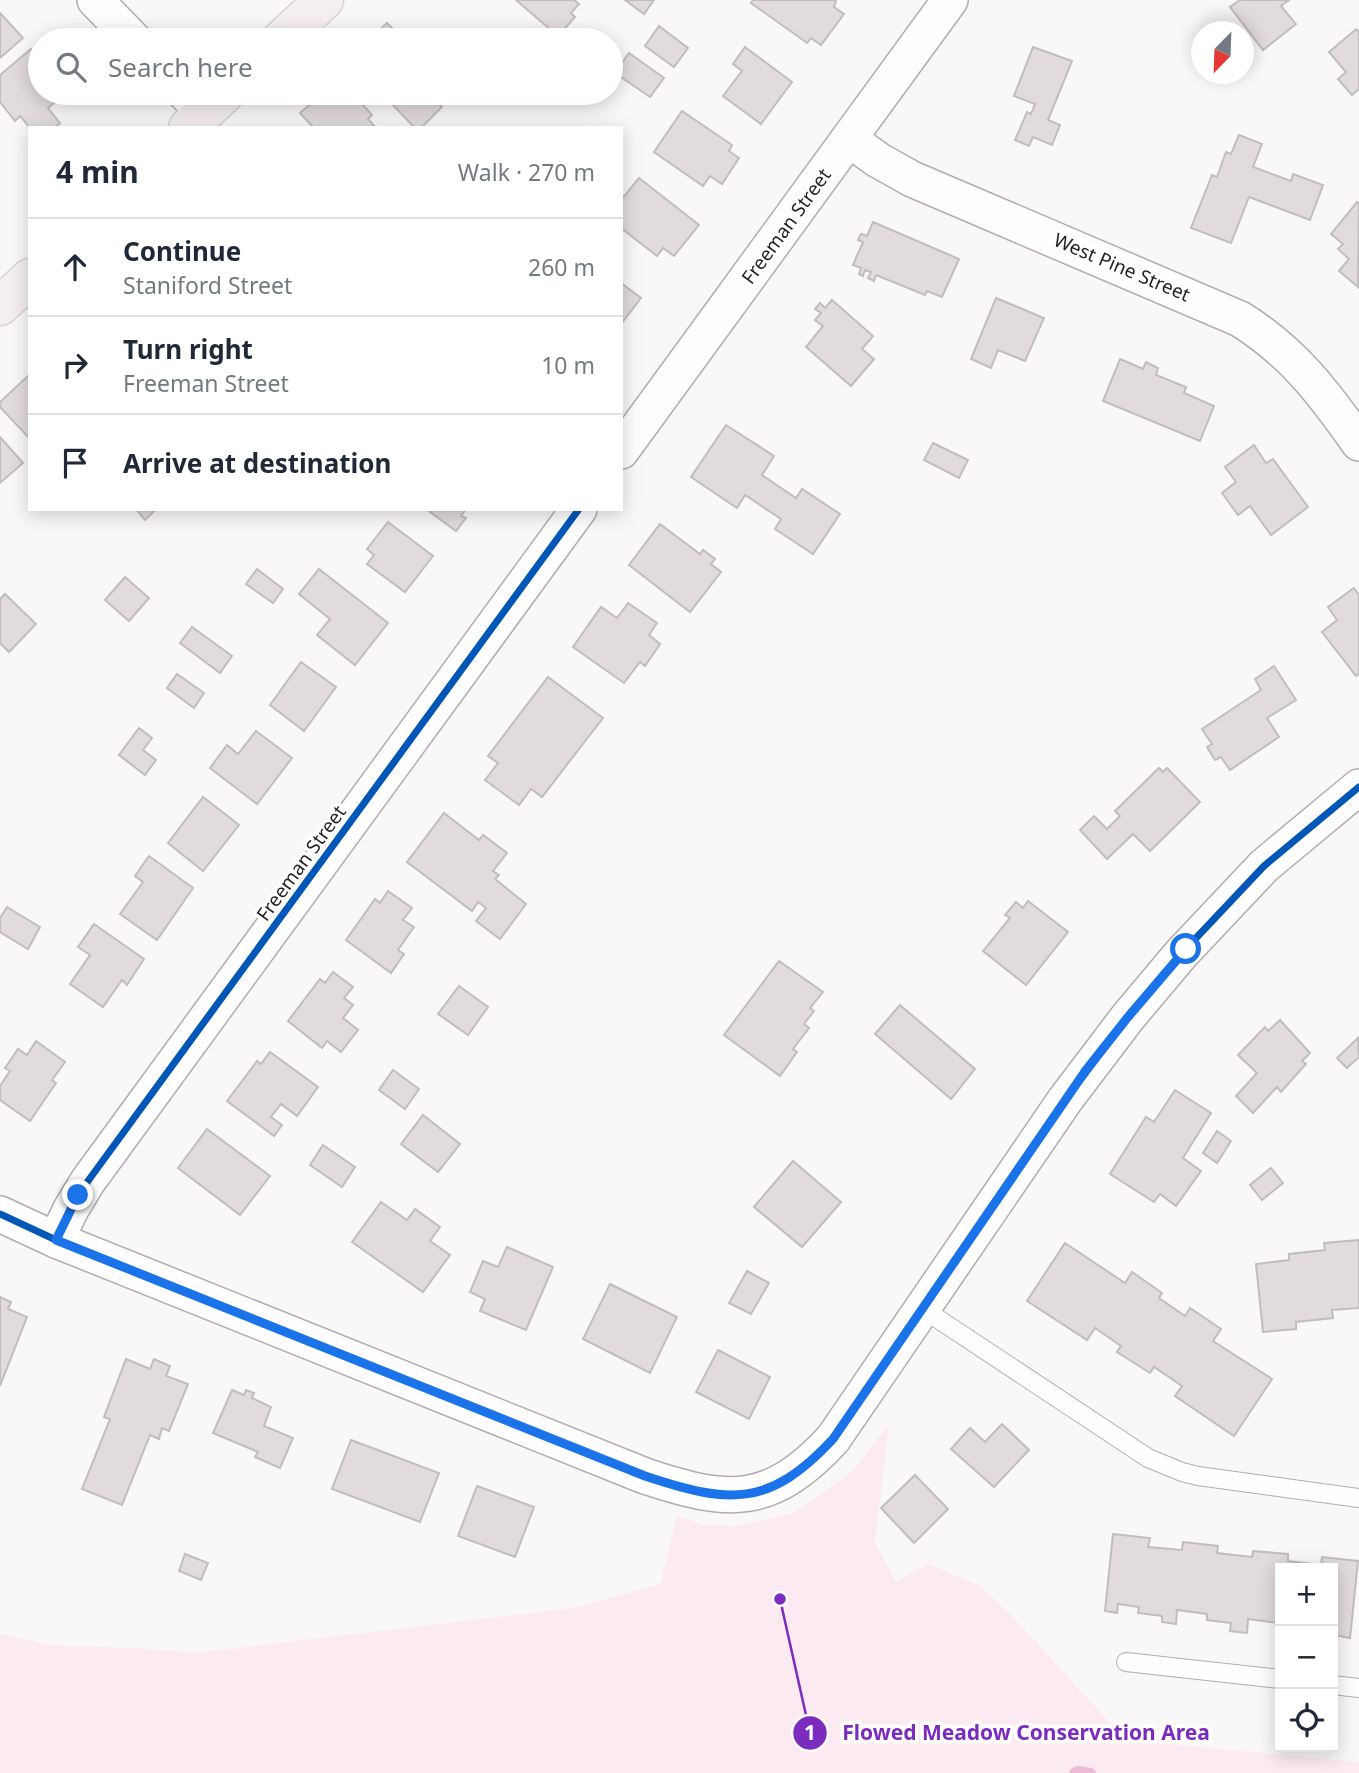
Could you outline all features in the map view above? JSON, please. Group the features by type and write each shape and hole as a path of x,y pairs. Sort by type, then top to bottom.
{"main road":[{"path":"294,28 324,0"},
{"path":"0,306 28,280"}],"street":[{"path":"94,0 122,28"},
{"name":"Freeman Street","path":"623,448 950,0"},
{"name":"West Pine Street","path":"849,139 878,160 912,179 1240,319 1296,362 1330,402 1359,443"},
{"name":"Freeman Street","path":"56,1240 88,1181 578,511"},
{"path":"0,1214 56,1240 645,1476 713,1495 734,1496 755,1492 774,1486 816,1457 850,1417 1065,1100 1128,1017 1181,954 1290,842 1359,788"}],"lane":[{"path":"923,1309 1148,1458 1198,1476 1359,1498"},
{"path":"1126,1662 1275,1678"},
{"path":"1338,1686 1359,1688"}],"shaded area":[{"path":"889,1424 875,1542 896,1582 928,1564 981,1586 1111,1724 1146,1742 1359,1762 1359,1773 0,1773 0,1634 48,1645 196,1653 574,1608 661,1584 677,1515 702,1525 739,1526 794,1513 853,1471"}],"building":[{"path":"516,0 574,0 579,4 571,13 575,17 565,28 549,28"},
{"path":"625,0 654,0 644,14"},
{"path":"753,0 836,0 834,7 844,14 821,45 811,38 807,43 751,3"},
{"path":"1240,0 1289,0 1281,6 1296,24 1263,50 1254,38 1254,21 1241,21 1230,7"},
{"path":"0,13 23,38 0,58"},
{"path":"659,26 688,48 674,67 645,46"},
{"path":"1356,29 1359,32 1359,89 1352,95 1338,79 1346,72 1329,52"},
{"path":"745,47 792,82 761,124 723,96 742,71 733,64"},
{"path":"1033,47 1072,61 1048,120 1060,125 1052,145 1033,137 1029,146 1015,140 1027,112 1031,114 1035,104 1014,96"},
{"path":"28,52 28,105 52,105 48,108 60,123 56,126 28,126 20,116 15,121 0,102 0,75"},
{"path":"629,53 664,78 650,97 623,78 623,62"},
{"path":"309,105 363,105 372,115 368,119 374,126 312,126 300,113"},
{"path":"393,105 442,107 423,126 413,126"},
{"path":"682,111 732,145 729,151 739,158 722,184 710,176 703,186 654,152"},
{"path":"1239,135 1262,144 1253,167 1291,181 1293,174 1323,185 1310,220 1249,197 1231,243 1191,228 1212,175 1217,177 1226,152 1231,154"},
{"path":"639,178 699,225 674,256 663,248 657,256 623,230 623,198"},
{"path":"1357,202 1358,287 1339,271 1349,259 1338,249 1343,244 1331,234"},
{"path":"873,222 959,259 942,297 927,291 925,295 876,275 874,281 868,278 871,272 865,270 863,276 859,274 861,268 853,265 863,242 858,240 861,234 867,236"},
{"path":"623,284 641,298 623,321"},
{"path":"996,298 1044,318 1025,361 998,350 991,368 971,359"},
{"path":"832,300 873,336 862,349 874,359 851,386 806,347 823,326 815,320 821,313 815,309 820,303 825,308"},
{"path":"1120,359 1143,369 1146,362 1158,368 1156,375 1186,387 1184,393 1214,406 1200,441 1103,401"},
{"path":"28,376 28,437 0,407 0,402"},
{"path":"726,425 774,456 762,475 796,498 802,489 840,514 813,554 775,529 781,519 745,495 737,508 691,477"},
{"path":"0,437 23,463 0,483"},
{"path":"933,443 968,460 959,478 924,460"},
{"path":"1254,445 1266,463 1273,459 1308,507 1271,535 1250,506 1238,515 1222,493 1236,482 1225,467"},
{"path":"138,511 154,511 145,520"},
{"path":"429,511 465,511 461,516 466,518 456,531"},
{"path":"388,522 433,556 405,592 367,564 374,555 367,549"},
{"path":"660,524 700,554 703,550 715,559 711,564 721,572 690,612 629,565"},
{"path":"257,569 283,589 273,603 246,584"},
{"path":"319,569 388,623 355,665 317,635 330,619 299,594"},
{"path":"125,577 149,598 129,621 105,600"},
{"path":"1354,588 1359,595 1359,674 1356,676 1322,632 1337,620 1328,607"},
{"path":"5,594 36,624 9,652 0,643 0,599"},
{"path":"628,603 657,623 649,635 660,644 645,666 640,662 624,683 573,647 601,607 617,618"},
{"path":"192,627 232,656 220,673 180,643"},
{"path":"301,662 336,687 304,731 270,705"},
{"path":"1274,666 1296,700 1267,718 1279,737 1230,770 1221,757 1215,760 1207,747 1212,744 1202,729 1261,690 1255,679"},
{"path":"177,674 204,693 194,708 167,688"},
{"path":"548,677 603,718 542,797 531,789 519,805 485,780 498,763 488,756"},
{"path":"139,728 152,738 143,750 156,760 145,775 119,755"},
{"path":"256,731 292,758 257,804 210,768 227,745 238,754"},
{"path":"1159,768 1163,772 1167,768 1200,802 1150,851 1133,834 1107,859 1080,830 1094,816 1107,829 1120,816 1115,811"},
{"path":"203,797 239,825 203,871 168,843"},
{"path":"444,813 479,840 483,835 507,853 493,871 499,875 495,879 526,904 500,939 476,921 486,908 478,902 472,911 407,862"},
{"path":"149,856 193,888 157,940 120,914 143,882 135,876"},
{"path":"388,891 412,908 403,920 414,927 398,950 404,954 391,973 346,940 375,899 380,903"},
{"path":"1028,901 1068,932 1026,985 983,951 1010,918 1005,915 1016,902 1023,908"},
{"path":"7,907 40,927 28,949 0,932 0,918"},
{"path":"94,924 144,959 127,985 122,980 103,1007 70,984 90,955 78,947"},
{"path":"779,961 823,992 810,1008 814,1011 804,1024 809,1028 793,1049 797,1052 780,1076 724,1035"},
{"path":"333,972 353,987 344,998 353,1005 343,1018 358,1030 341,1052 327,1041 322,1048 288,1021 320,979 325,983"},
{"path":"459,986 488,1007 468,1035 438,1014"},
{"path":"900,1005 975,1069 951,1099 875,1034"},
{"path":"1280,1020 1310,1053 1302,1061 1306,1064 1281,1092 1277,1087 1253,1113 1236,1096 1257,1073 1238,1055 1265,1027 1268,1031"},
{"path":"1358,1038 1359,1057 1347,1068 1337,1058"},
{"path":"36,1041 65,1062 52,1080 56,1083 30,1121 0,1100 0,1086 10,1071 5,1068 18,1049 27,1055"},
{"path":"270,1052 318,1087 297,1116 281,1104 271,1117 282,1125 274,1136 227,1101 257,1061 261,1064"},
{"path":"393,1070 419,1089 405,1109 379,1090"},
{"path":"1175,1090 1211,1113 1183,1158 1201,1171 1176,1206 1160,1194 1154,1202 1110,1174 1146,1117 1154,1122"},
{"path":"423,1115 460,1144 438,1172 401,1144"},
{"path":"207,1129 270,1176 240,1215 178,1168"},
{"path":"1217,1131 1231,1141 1217,1163 1203,1153"},
{"path":"323,1145 355,1167 342,1187 310,1165"},
{"path":"793,1161 841,1202 802,1247 754,1207"},
{"path":"1271,1168 1283,1183 1262,1200 1250,1185"},
{"path":"381,1202 407,1220 415,1209 440,1227 430,1241 450,1255 423,1292 352,1242"},
{"path":"1359,1240 1359,1308 1332,1310 1333,1318 1296,1322 1296,1329 1263,1332 1256,1264 1289,1260 1289,1254 1325,1250 1324,1243"},
{"path":"1065,1243 1125,1283 1132,1272 1162,1293 1159,1298 1185,1316 1190,1308 1221,1329 1213,1341 1272,1379 1234,1436 1175,1396 1182,1386 1154,1367 1150,1373 1117,1352 1121,1346 1095,1328 1087,1340 1027,1301"},
{"path":"507,1247 553,1267 526,1330 480,1311 485,1299 470,1292 483,1261 498,1267"},
{"path":"747,1271 769,1283 751,1314 729,1303"},
{"path":"610,1284 677,1317 650,1373 583,1339"},
{"path":"0,1297 11,1302 8,1309 27,1317 0,1386"},
{"path":"718,1350 770,1377 749,1419 696,1392"},
{"path":"126,1359 150,1369 154,1359 170,1366 166,1376 188,1384 169,1431 162,1428 159,1439 150,1435 122,1505 82,1489 110,1419 104,1417"},
{"path":"232,1390 244,1395 246,1390 254,1393 252,1398 271,1407 264,1426 293,1438 280,1468 255,1457 258,1452 213,1433"},
{"path":"1002,1424 1029,1450 994,1487 951,1449 970,1428 985,1442"},
{"path":"351,1440 439,1473 420,1522 332,1489"},
{"path":"915,1475 948,1509 914,1543 881,1508"},
{"path":"477,1486 534,1507 515,1557 458,1536"},
{"path":"1113,1534 1150,1538 1148,1547 1182,1550 1183,1542 1218,1546 1217,1553 1252,1557 1253,1551 1288,1554 1288,1561 1304,1563 1275,1563 1275,1623 1248,1619 1247,1633 1230,1631 1231,1623 1207,1620 1207,1614 1177,1610 1176,1624 1162,1622 1162,1616 1138,1613 1139,1607 1118,1604 1117,1613 1105,1611"},
{"path":"185,1554 208,1563 201,1580 179,1571"},
{"path":"1322,1557 1358,1561 1350,1638 1338,1636 1338,1563 1321,1563"}],"waterway":[{"path":"1074,1773 1091,1773"}],"cycle path":[{"path":"56,1240 88,1181 578,511"},
{"path":"0,1214 56,1240 645,1476 701,1492 725,1495 747,1494 768,1488 789,1477 833,1439 1065,1100 1128,1017 1181,954 1264,866 1359,787"}],"place":[{"name":"Flowed Meadow Conservation Area","path":"780,1599"}],"route":[{"path":"78,1195 56,1240 645,1476 713,1495 734,1496 755,1492 774,1486 805,1466 833,1439 1086,1070 1186,949"}]}
